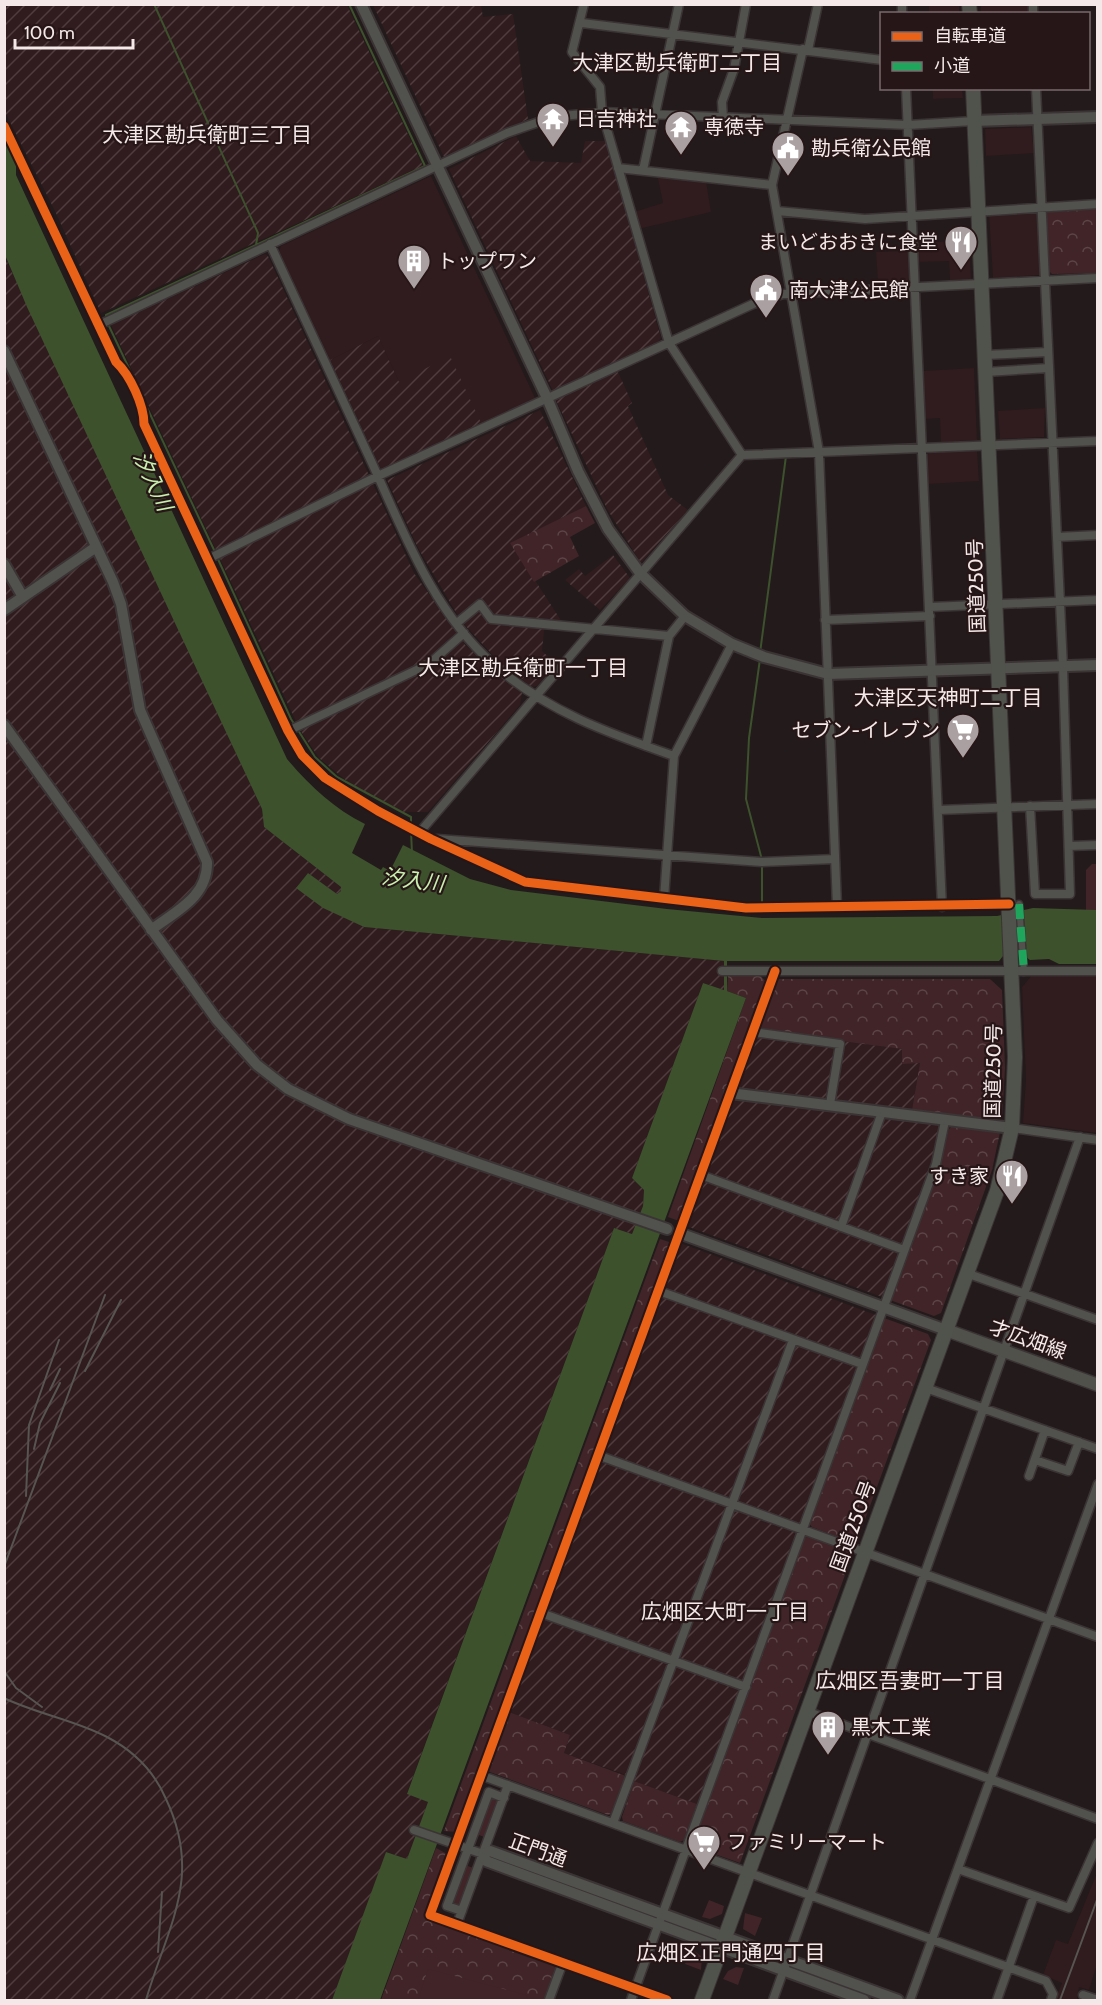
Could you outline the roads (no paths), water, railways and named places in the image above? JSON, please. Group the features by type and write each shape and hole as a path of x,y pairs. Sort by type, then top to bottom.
{"highway":[{"name":"国道250号","path":"702,2001 923,1387 997,1191 1012,1128 1018,972 1004,807 973,90"}],"main road":[{"name":"才広畑線","path":"946,1330 1098,1385"}],"street":[{"path":"361,4 547,398 578,471 603,519 640,573 684,616 732,644 764,657 828,674 1098,665"},
{"path":"584,4 582,23 577,27 572,52 600,87 602,112 669,343 742,455"},
{"path":"643,170 679,4"},
{"path":"723,118 722,102 740,41 746,4"},
{"path":"818,4 772,185 819,452 837,906"},
{"path":"582,23 880,60"},
{"path":"906,90 942,907"},
{"path":"1030,806 1035,894 1070,894 1063,667 1036,90"},
{"path":"99,325 507,133 553,117 602,112 787,122 908,125 1098,117"},
{"path":"4,126 99,325 144,413 144,423 288,731 302,755 325,778 419,833 525,882 747,908 942,907 1014,904"},
{"path":"618,168 772,185"},
{"path":"777,211 865,219 1098,204"},
{"path":"270,244 419,566 464,633 492,663 534,696 597,730 674,756"},
{"path":"208,559 378,476 753,304 792,293 1098,278"},
{"path":"4,351 121,604 140,710 207,862 207,874 197,896 151,930"},
{"path":"985,355 1048,352"},
{"path":"986,372 1049,368"},
{"path":"419,833 742,455 1098,441"},
{"path":"1057,537 1098,535"},
{"path":"4,610 96,547"},
{"path":"4,564 23,597"},
{"path":"825,620 930,612 996,604 1098,600"},
{"path":"457,623 480,604 491,619 669,636"},
{"path":"646,746 669,636 684,616"},
{"path":"288,731 429,664 464,633"},
{"path":"664,899 674,756 732,644"},
{"path":"4,725 223,1028 257,1065 288,1089 349,1119 679,1233 946,1330"},
{"path":"939,810 1098,804"},
{"path":"431,839 762,862 835,860"},
{"path":"1069,846 1098,845"},
{"path":"725,971 1098,971"},
{"path":"667,2001 430,1915 776,971"},
{"path":"753,1032 840,1044 830,1104"},
{"path":"730,1093 1098,1140"},
{"path":"841,1227 882,1112"},
{"path":"631,2001 936,1164 945,1121"},
{"path":"773,2001 1080,1137"},
{"path":"701,1175 904,1250"},
{"path":"966,1274 1098,1320"},
{"path":"659,1291 862,1364"},
{"path":"613,1823 793,1340"},
{"path":"923,1387 1098,1449"},
{"path":"1029,1476 1045,1430"},
{"path":"1035,1460 1068,1471 1078,1442"},
{"path":"600,1456 1098,1637"},
{"path":"910,2001 1098,1484"},
{"path":"541,1613 746,1687"},
{"path":"806,1711 1098,1819"},
{"path":"480,1775 1046,1981 1053,1994 1051,2001"},
{"path":"457,1924 508,1785"},
{"path":"462,1911 447,1906 489,1792 504,1798"},
{"path":"414,1830 483,1854"},
{"path":"958,1869 1069,1908 1098,1843"},
{"name":"正門通","path":"483,1854 490,1851 722,1943 785,1966 898,2001"},
{"path":"997,2001 1034,1896"},
{"path":"549,2001 563,1962"},
{"name":"正門通","path":"785,1966 864,2001"},
{"path":"1083,1995 1098,2000"}],"water":[{"name":"汐入川","path":"4,139 16,162 16,175 287,759 323,796 365,824 352,853 381,870 383,867 390,871 403,845 470,879 511,890 762,918 997,916 1033,908 1097,910 1097,964 1059,964 1049,959 1030,960 1023,955 1003,956 999,961 727,961 727,991 746,998 380,2000 332,2000 386,1852 407,1859 428,1802 407,1794 614,1228 632,1234 643,1206 644,1190 632,1178 703,983 724,990 724,961 364,927 323,908 296,888 308,873 337,894 341,891 341,887 264,827 262,809 27,307 5,255"}],"waterway":[{"path":"106,318 106,315 256,245 258,233 154,4"},
{"path":"256,245 425,166 349,4"},
{"path":"108,324 135,381"},
{"path":"142,397 215,552"},
{"path":"1080,438 1098,437"},
{"path":"760,653 786,456"},
{"path":"217,557 291,719 315,757 337,777 411,817 411,826"},
{"path":"760,659 749,738 746,799 762,860"},
{"path":"411,831 412,853"},
{"path":"762,866 762,905"}],"railway":[{"path":"4,1567 105,1295"},
{"path":"85,1371 121,1300"},
{"path":"26,1496 29,1425 59,1340"},
{"path":"50,1390 60,1369"},
{"path":"34,1449 40,1423 60,1383"},
{"path":"4,1671 16,1688 42,1707"},
{"path":"4,1698 95,1731 117,1743 142,1763 156,1779 166,1799 177,1827 182,1853 182,1877 172,1924 146,2000"},
{"path":"158,1952 162,1892"},
{"path":"1060,2000 1098,1897"}],"place":[{"name":"日吉神社","path":"553,148"},
{"name":"専徳寺","path":"681,156"},
{"name":"勘兵衛公民館","path":"788,177"},
{"name":"まいどおおきに食堂","path":"961,271"},
{"name":"トップワン","path":"414,290"},
{"name":"南大津公民館","path":"766,319"},
{"name":"セブン-イレブン","path":"963,759"},
{"name":"すき家","path":"1012,1205"},
{"name":"黒木工業","path":"828,1756"},
{"name":"ファミリーマート","path":"704,1871"}],"district":[{"name":"大津区勘兵衛町二丁目","path":"677,62"},
{"name":"大津区勘兵衛町三丁目","path":"207,134"},
{"name":"大津区勘兵衛町一丁目","path":"523,667"},
{"name":"大津区天神町二丁目","path":"948,697"},
{"name":"広畑区大町一丁目","path":"725,1611"},
{"name":"広畑区吾妻町一丁目","path":"910,1680"},
{"name":"広畑区正門通四丁目","path":"731,1952"}]}
